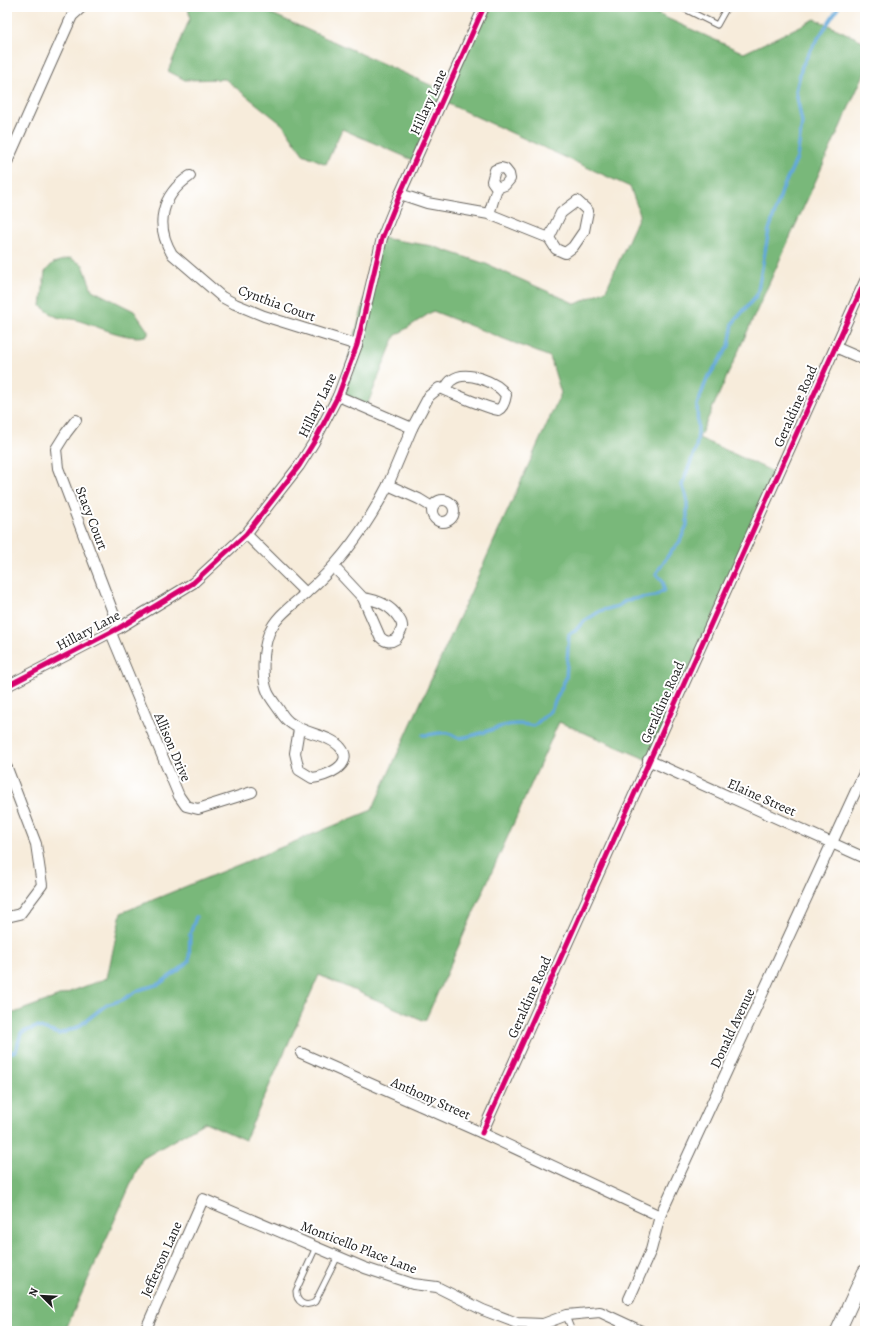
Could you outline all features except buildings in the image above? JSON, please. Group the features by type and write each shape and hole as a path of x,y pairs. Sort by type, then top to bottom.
{"main road":[{"path":"838,1331 865,1272"}],"street":[{"path":"7,162 72,16 82,7"},
{"name":"Hillary Lane","path":"7,686 115,630 193,583 246,534 299,466 314,442 338,396 357,345 382,238 400,194 484,7"},
{"name":"Cynthia Court","path":"190,176 181,182 166,204 162,224 167,246 172,254 222,297 235,304 264,316 357,345"},
{"path":"489,214 497,188"},
{"path":"400,194 427,203 489,214 549,238 556,249 565,253 573,247 584,231 588,211 577,201 561,214 549,238"},
{"name":"Geraldine Road","path":"482,1133 648,760 865,280"},
{"path":"835,347 865,360"},
{"path":"299,729 295,753 299,770 312,778 324,776 339,769 344,759 344,753 341,748 325,738 299,729 290,723 267,692 264,664 269,632 280,616 322,580 334,567 375,512 412,428 429,396 439,388 498,410 503,405 506,395 498,387 478,378 468,376 451,380 447,384 445,390"},
{"path":"338,396 412,428"},
{"name":"Stacy Court","path":"76,420 56,449 58,468 115,630"},
{"path":"388,485 419,499 432,507"},
{"path":"246,534 306,593"},
{"path":"334,567 363,598 380,637 384,641 388,642 396,639 402,629 402,623 395,612 389,607 378,602 363,598"},
{"name":"Allison Drive","path":"115,630 179,796 186,806 198,810 252,792"},
{"name":"Elaine Street","path":"648,760 865,858"},
{"path":"7,768 36,844 42,885 20,914 7,917"},
{"name":"Donald Avenue","path":"629,1299 651,1250 660,1216 833,844 865,771"},
{"name":"Anthony Street","path":"301,1053 482,1133 660,1216"},
{"name":"Monticello Place Lane","path":"204,1199 365,1268 414,1284 437,1286 483,1310 517,1323 539,1327 543,1324 566,1316 600,1312 642,1331"},
{"name":"Jefferson Lane","path":"144,1331 204,1199"}],"lane":[{"path":"681,7 717,25 728,7"},
{"path":"316,1247 296,1291 298,1300 305,1304 312,1304 315,1302 338,1256"},
{"path":"566,1316 572,1331"}],"green space":[{"path":"188,7 265,7 268,12 446,92 484,7 642,7 744,53 815,19 865,42 865,72 699,438 778,474 648,760 559,722 425,1021 319,975 245,1140 205,1122 142,1159 65,1331 7,1331 7,1010 14,1013 107,978 121,913 372,810 561,393 550,357 433,311 395,336 366,408 338,396 382,238 432,246 486,264 576,304 606,290 640,214 630,187 442,101 415,161 342,129 326,164 303,154 283,125 225,79 185,80 168,71 190,18"},
{"path":"70,258 83,265 92,290 134,311 148,331 148,335 140,337 121,335 80,321 59,318 41,306 45,272 53,263"}],"waterway":[{"path":"423,735 445,733 461,738 503,726 517,724 534,726 551,710 566,678 569,634 575,631 583,622 600,611 618,606 627,600 655,596 664,590 663,581 656,574 671,551 679,543 687,525 687,498 682,485 696,448 698,433 697,405 707,379 729,346 733,323 757,295 769,230 783,188 797,158 802,123 796,91 802,66 813,46 838,8"},
{"path":"7,1053 16,1051 21,1033 37,1027 59,1034 78,1027 106,1005 122,1000 139,990 159,984 183,967 189,961 190,934 196,917"}],"cycle path":[{"path":"7,686 119,628 193,583 246,534 299,466 314,442 338,396 357,345 382,238 400,194 484,7"},
{"path":"482,1133 865,281"}]}
